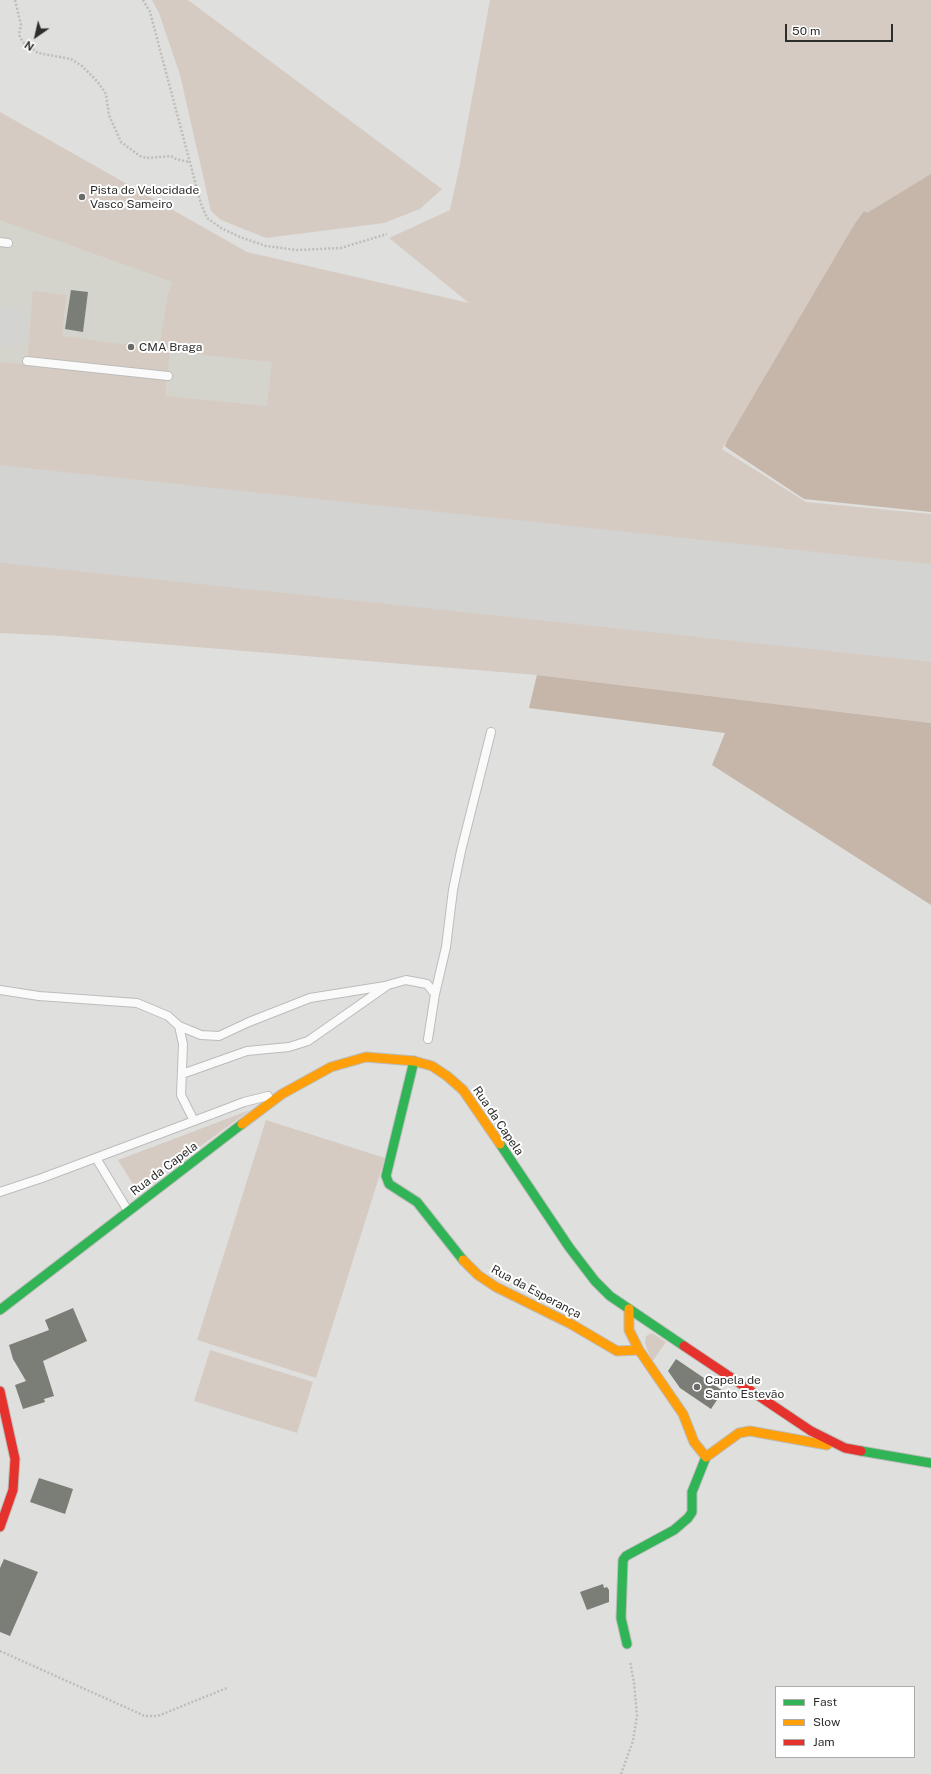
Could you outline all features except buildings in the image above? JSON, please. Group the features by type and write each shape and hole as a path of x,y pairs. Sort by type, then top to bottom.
{"street":[{"name":"Rua da Capela","path":"0,1310 286,1091 331,1067 366,1057 414,1061 432,1066 447,1076 463,1090 569,1247 610,1296 811,1430 846,1448 931,1463"},
{"name":"Rua da Esperança","path":"414,1061 386,1176 389,1184 417,1202 465,1262 478,1275 502,1290 571,1324 617,1351 639,1350"},
{"path":"629,1309 629,1330 639,1350 679,1407 694,1442 706,1457"},
{"path":"0,1391 15,1459 13,1490 0,1527"},
{"path":"627,1644 621,1618 623,1560 626,1556 674,1530 688,1518 692,1512 692,1492 706,1457 739,1433 750,1431 846,1448"}],"lane":[{"path":"27,361 168,376"},
{"path":"428,1039 435,994 446,947 453,890 461,850 491,732"},
{"path":"0,990 39,996 137,1003 168,1016 179,1026 201,1035 219,1036 249,1022 310,998 388,985 406,980 427,984 435,994"},
{"path":"182,1074 247,1051 289,1047 308,1042 388,985"},
{"path":"179,1026 182,1044 181,1095 194,1121"},
{"path":"0,1192 96,1158 244,1102 286,1091"},
{"path":"96,1158 129,1211"}],"path":[{"path":"15,0 21,25 19,35 23,42 38,53 71,60 82,66 97,81 106,94 110,115 120,142 140,156 147,158 171,156 176,159 189,162"},
{"path":"143,0 150,12 189,162 201,204 208,218 221,228 240,237 266,246 297,250 341,248 387,234"},
{"path":"621,1774 633,1741 637,1716 634,1683 627,1644"},
{"path":"0,1651 145,1716 158,1716 227,1688"}],"shaded area":[{"path":"152,0 188,0 442,189 420,209 384,223 266,238 221,220 211,211 180,75 159,13"},
{"path":"490,0 931,0 931,177 858,223 722,449 806,502 931,514 931,587 0,489 0,362 27,365 33,291 66,295 62,336 159,349 168,294 173,282 0,220 0,112 247,252 469,303 389,238 450,210","holes":["170,351 272,362 267,406 165,396"]},
{"path":"931,174 931,512 804,499 725,446 854,225 864,211 867,213"},
{"path":"0,191 678,462 931,543 931,683 0,585"},
{"path":"0,537 931,639 931,723 537,675 62,636 0,633"},
{"path":"537,675 931,723 931,905 712,765 725,733 529,708"},
{"path":"250,1110 138,1192 118,1160"},
{"path":"266,1120 385,1158 316,1378 197,1340"},
{"path":"652,1333 666,1342 652,1362 645,1343 646,1336"},
{"path":"210,1350 313,1382 297,1433 194,1401"}],"taxiway":[{"path":"0,326 9,327"}],"runway":[{"path":"0,514 931,613"}],"traffic: fast":[{"path":"414,1061 386,1176 389,1184 417,1202 463,1260"},
{"path":"0,1310 242,1124"},
{"path":"500,1144 569,1247 595,1281 610,1296 684,1346"},
{"path":"861,1451 931,1463"},
{"path":"627,1644 621,1618 623,1560 626,1556 674,1530 688,1518 692,1512 692,1492 706,1457"}],"traffic: slow":[{"path":"242,1124 282,1094 331,1067 366,1057 414,1061 432,1066 447,1076 463,1090 500,1144"},
{"path":"463,1260 478,1275 496,1287 571,1324 617,1351 639,1350"},
{"path":"629,1309 629,1330 639,1350 683,1414 694,1442 706,1457 739,1433 750,1431 827,1445"}],"traffic: jam":[{"path":"684,1346 811,1431 845,1448 861,1451"},
{"path":"0,1391 15,1459 13,1490 0,1527"}],"place":[{"name":"Pista de Velocidade Vasco Sameiro","path":"82,197"},
{"name":"CMA Braga","path":"131,347"},
{"name":"Capela de Santo Estevão","path":"697,1387"}]}
